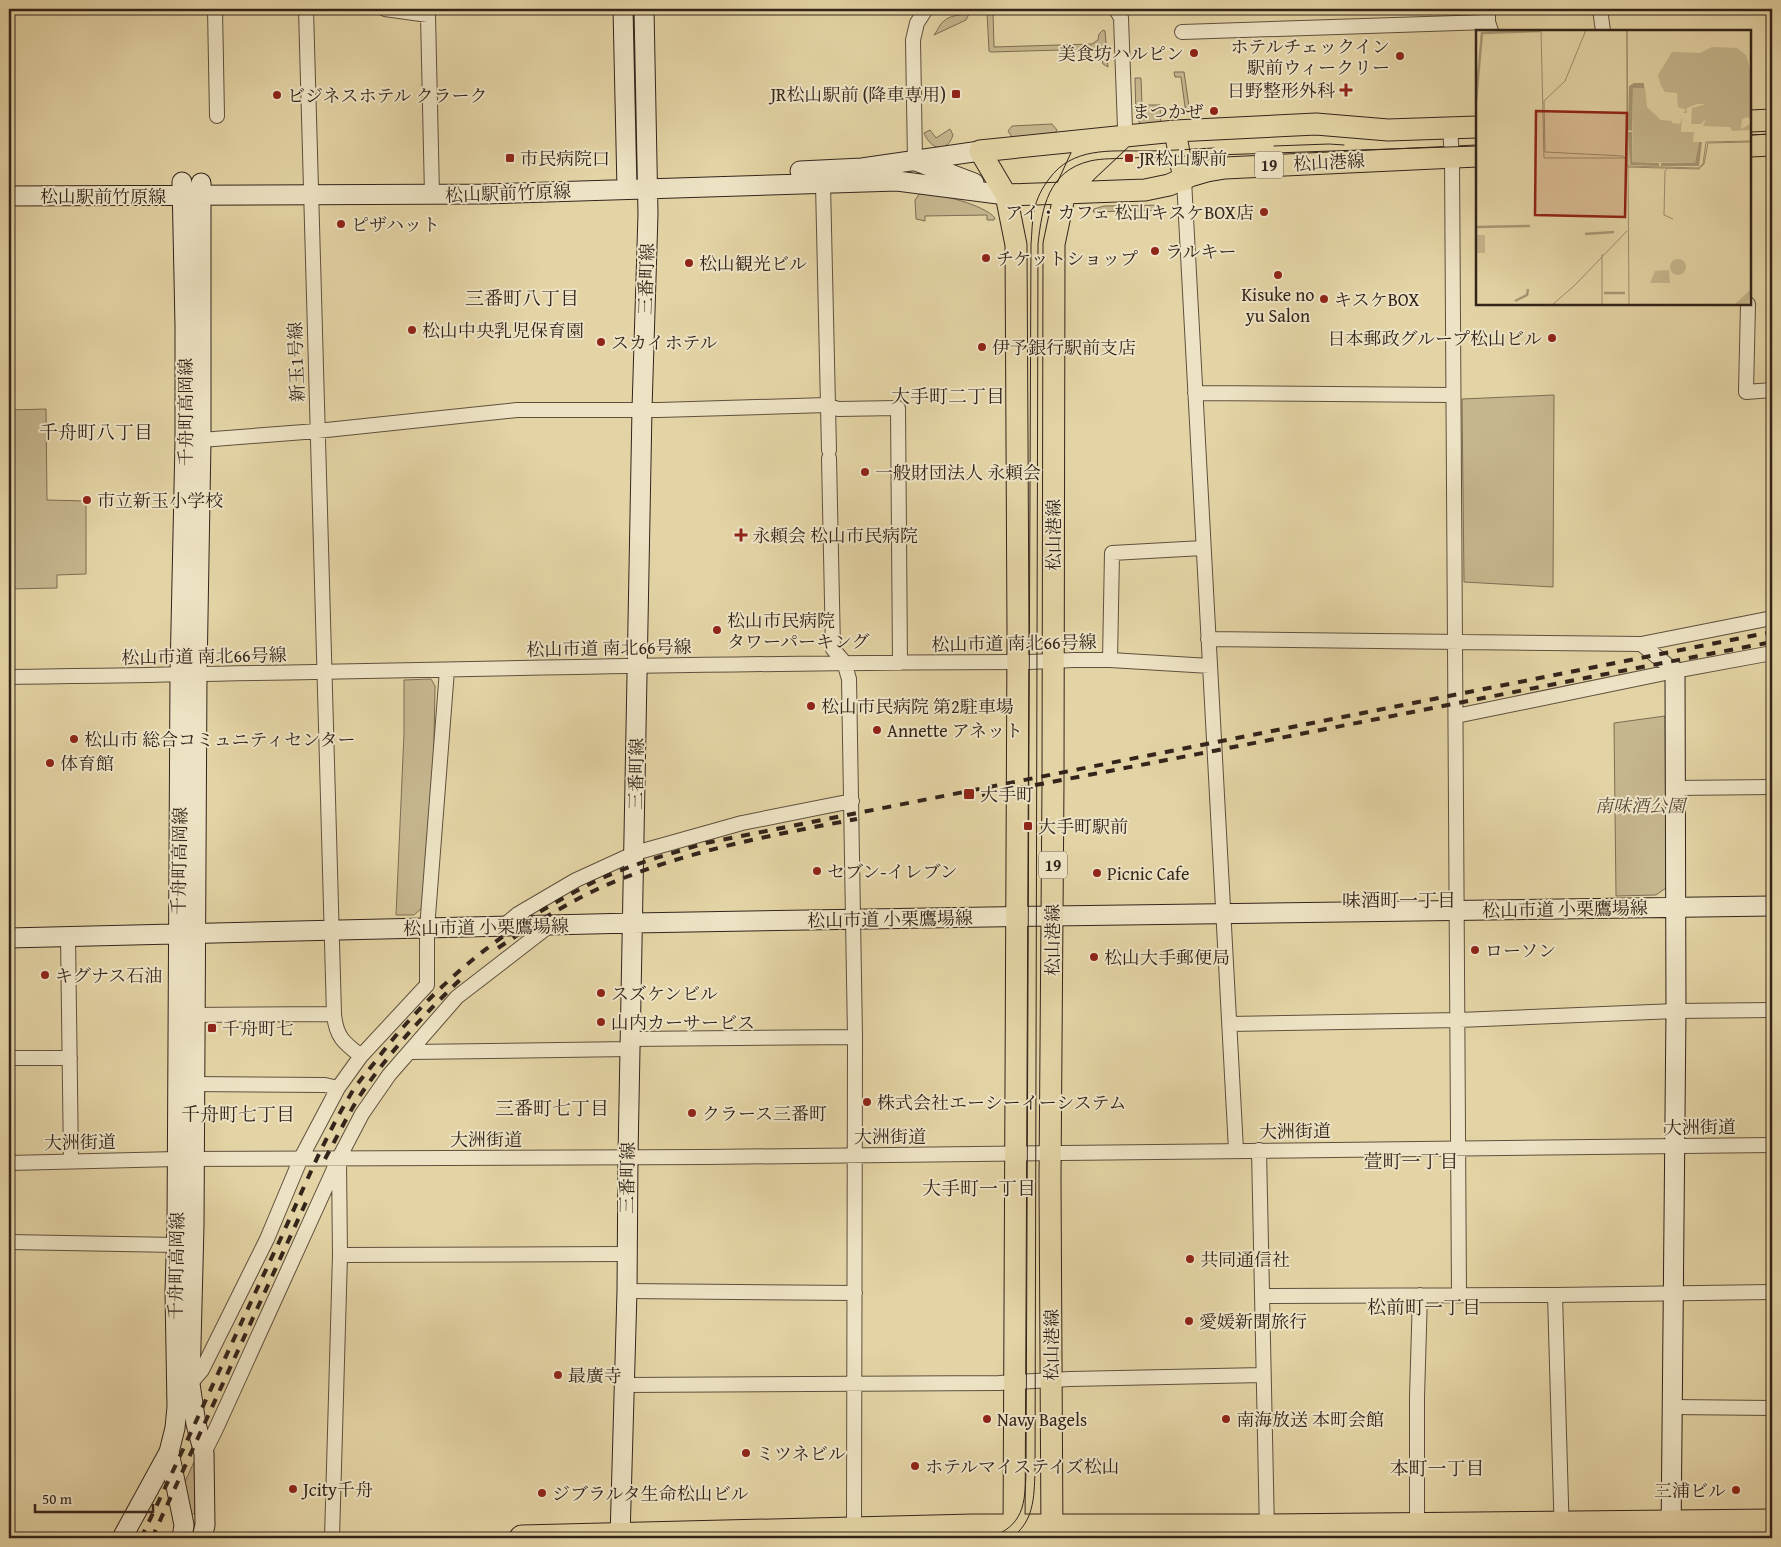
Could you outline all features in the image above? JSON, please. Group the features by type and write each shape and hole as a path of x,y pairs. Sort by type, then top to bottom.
{"highway":[{"path":"522,1538 1014,1533 1671,1530 1772,1522"}],"main road":[{"path":"1751,122 1772,120"},
{"name":"松山港線","path":"1014,1533 1018,662 1016,245 1006,195 980,151 1175,131 1316,124 1388,130 1476,127"},
{"path":"1175,131 1184,180"},
{"path":"1065,192 1124,137"},
{"name":"松山港線","path":"1052,1533 1050,1153 1054,244 1065,192 1089,140"},
{"path":"1751,146 1772,145"},
{"name":"松山港線","path":"1006,195 1145,190 1169,185 1207,170 1225,168 1476,156"}],"street":[{"path":"215,9 217,116"},
{"name":"新玉1号線","path":"306,9 334,1014 336,1028 342,1041 361,1056"},
{"path":"385,9 428,15 432,188"},
{"path":"623,9 626,183"},
{"name":"三番町線","path":"620,1537 627,1291 626,1254 642,409 648,214 644,9"},
{"path":"926,9 916,23 913,40 915,160 1006,195"},
{"path":"1116,9 1121,18 1124,137"},
{"path":"1600,9 1603,30"},
{"path":"1182,32 1489,21"},
{"path":"1450,128 1452,158 1452,395 1459,1020 1459,1295"},
{"name":"松山駅前竹原線","path":"823,177 862,168 980,151"},
{"path":"823,177 833,649 844,662 849,679 852,801 855,1037 855,1293 850,1535"},
{"name":"松山駅前竹原線","path":"9,184 182,189 432,188 823,177 897,180 1006,195"},
{"path":"1184,180 1236,1150"},
{"name":"松山駅前竹原線","path":"9,196 182,189"},
{"name":"千舟町高岡線","path":"182,189 185,325 193,441"},
{"name":"千舟町高岡線","path":"201,189 193,441 189,675 185,1159 176,1245 175,1291 181,1393 196,1424 204,1452 205,1525 202,1538"},
{"path":"1748,305 1746,392 1772,390"},
{"path":"1195,393 1452,395"},
{"path":"193,441 317,431 516,410 827,406 838,409 898,408 900,663"},
{"path":"1110,660 1112,553 1204,548"},
{"path":"1208,639 1641,644 1772,618"},
{"path":"1641,644 1674,671"},
{"path":"1456,716 1674,671 1772,653"},
{"name":"松山市道 南北66号線","path":"9,677 324,673 844,662 1052,662 1110,660 1210,666"},
{"path":"181,1393 202,1370 262,1248 301,1158 338,1088 361,1056 426,985 427,929 447,670"},
{"path":"1671,1530 1676,1011 1674,671"},
{"path":"1675,788 1772,787"},
{"path":"501,928 518,914 576,880 635,853 742,823 852,801"},
{"name":"松山市道 小栗鷹場線","path":"9,938 1052,916 1772,906"},
{"path":"204,1452 339,1158 362,1114 389,1075 457,997 549,926"},
{"path":"68,937 71,1161"},
{"path":"1229,1024 1459,1020 1676,1011 1772,1010"},
{"path":"186,1015 334,1014"},
{"path":"410,1052 855,1037"},
{"path":"9,1058 70,1058"},
{"path":"186,1084 325,1085 338,1088"},
{"name":"大洲街道","path":"9,1163 185,1159 855,1155 1772,1145"},
{"path":"1259,1150 1267,1533"},
{"path":"332,1538 340,1255 339,1158"},
{"name":"千舟町高岡線","path":"182,1538 184,1525 169,1452 181,1393 191,1291 194,1226 185,1159"},
{"path":"9,1242 176,1245"},
{"path":"340,1255 626,1254"},
{"path":"627,1291 855,1293"},
{"path":"1262,1296 1772,1292"},
{"path":"1555,1294 1562,1531"},
{"path":"1417,1532 1417,1397 1420,1295"},
{"path":"624,1385 1015,1382 1263,1376"},
{"path":"1672,1407 1772,1408"},
{"path":"122,1538 169,1452"}],"green space":[{"path":"987,13 993,13 994,47 1092,44 1098,40 1099,34 1103,30 1105,31 1108,67 1103,64 1101,54 1097,49 991,52 989,51"},
{"path":"969,14 966,20 934,35 941,24 947,19"},
{"path":"1174,72 1184,72 1190,113 1186,114 1181,77 1175,77"},
{"path":"1135,78 1141,78 1142,105 1160,105 1161,127 1145,126 1139,122 1136,115"},
{"path":"1052,124 1057,130 1053,136 1012,137 1008,131 1012,126"},
{"path":"950,129 953,135 950,141 947,145 939,148 927,139 924,133 930,130 936,138"},
{"path":"920,193 938,195 972,204 990,213 995,218 994,220 987,220 987,215 925,216 925,221 916,219 915,200"},
{"path":"1161,205 1161,210 1093,212 1094,209 1104,206"},
{"path":"1554,395 1553,587 1464,582 1462,399"},
{"path":"46,409 47,500 86,501 86,574 57,575 57,588 9,589 9,410"},
{"path":"431,679 435,686 433,793 422,908 414,915 396,915 404,734 404,680"},
{"name":"南味酒公園","path":"1665,716 1666,888 1656,895 1616,896 1614,723"},
{"path":"194,1462 195,1514 192,1514 184,1484"}],"tram line":[{"path":"1751,135 1772,134"},
{"path":"1274,146 1344,145"},
{"path":"1011,1538 1024,1525 1031,1509 1035,1472 1038,244 1045,205 1056,182 1065,173 1076,166 1095,160 1476,146"},
{"path":"989,1538 1001,1533 1016,1520 1023,1504 1026,1472 1031,244 1034,210 1040,193 1049,179 1058,169 1080,156 1105,151 1162,151 1214,148"},
{"path":"1766,1538 1772,1538"}],"railway":[{"path":"141,1538 314,1164 352,1092 397,1035 444,984 498,940 555,903 600,879 645,861 706,843 1772,632"},
{"path":"982,795 1772,642"},
{"path":"498,948 573,901 649,868 737,843 857,819"},
{"path":"325,1159 356,1102 385,1062 423,1017 465,975"},
{"path":"152,1538 307,1200"}],"place":[{"name":"美食坊ハルピン","path":"1194,53"},
{"name":"ホテルチェックイン 駅前ウィークリー","path":"1400,56"},
{"name":"日野整形外科","path":"1346,90"},
{"name":"JR松山駅前 (降車専用)","path":"956,94"},
{"name":"ビジネスホテル クラーク","path":"277,95"},
{"name":"まつかぜ","path":"1214,111"},
{"name":"市民病院口","path":"510,158"},
{"name":"JR松山駅前","path":"1129,158"},
{"name":"アイ・カフェ 松山キスケBOX店","path":"1264,212"},
{"name":"ピザハット","path":"341,224"},
{"name":"ラルキー","path":"1155,251"},
{"name":"チケットショップ","path":"986,258"},
{"name":"松山観光ビル","path":"689,263"},
{"name":"Kisuke no yu Salon","path":"1278,275"},
{"name":"キスケBOX","path":"1324,299"},
{"name":"松山中央乳児保育園","path":"412,330"},
{"name":"日本郵政グループ松山ビル","path":"1552,338"},
{"name":"スカイホテル","path":"601,342"},
{"name":"伊予銀行駅前支店","path":"982,347"},
{"name":"一般財団法人 永頼会","path":"865,472"},
{"name":"市立新玉小学校","path":"87,500"},
{"name":"永頼会 松山市民病院","path":"741,535"},
{"name":"松山市民病院 タワーパーキング","path":"717,630"},
{"name":"松山市民病院 第2駐車場","path":"811,706"},
{"name":"Annette アネット","path":"877,730"},
{"name":"松山市 総合コミュニティセンター","path":"74,739"},
{"name":"体育館","path":"50,763"},
{"name":"大手町","path":"969,794"},
{"name":"大手町駅前","path":"1028,826"},
{"name":"セブン-イレブン","path":"817,871"},
{"name":"Picnic Cafe","path":"1097,873"},
{"name":"ローソン","path":"1475,950"},
{"name":"松山大手郵便局","path":"1094,957"},
{"name":"キグナス石油","path":"45,975"},
{"name":"スズケンビル","path":"601,993"},
{"name":"山内カーサービス","path":"601,1022"},
{"name":"千舟町七","path":"212,1028"},
{"name":"株式会社エーシーイーシステム","path":"867,1102"},
{"name":"クラース三番町","path":"692,1113"},
{"name":"共同通信社","path":"1190,1259"},
{"name":"愛媛新聞旅行","path":"1189,1321"},
{"name":"最廣寺","path":"558,1375"},
{"name":"Navy Bagels","path":"987,1419"},
{"name":"南海放送 本町会館","path":"1226,1419"},
{"name":"ミツネビル","path":"746,1453"},
{"name":"ホテルマイステイズ松山","path":"915,1466"},
{"name":"Jcity千舟","path":"293,1489"},
{"name":"三浦ビル","path":"1736,1490"},
{"name":"ジブラルタ生命松山ビル","path":"542,1493"}],"district":[{"name":"三番町八丁目","path":"522,298"},
{"name":"大手町二丁目","path":"948,396"},
{"name":"千舟町八丁目","path":"96,432"},
{"name":"味酒町一丁目","path":"1399,900"},
{"name":"三番町七丁目","path":"552,1108"},
{"name":"千舟町七丁目","path":"238,1114"},
{"name":"萱町一丁目","path":"1411,1161"},
{"name":"大手町一丁目","path":"979,1188"},
{"name":"松前町一丁目","path":"1424,1307"},
{"name":"本町一丁目","path":"1437,1468"}]}
